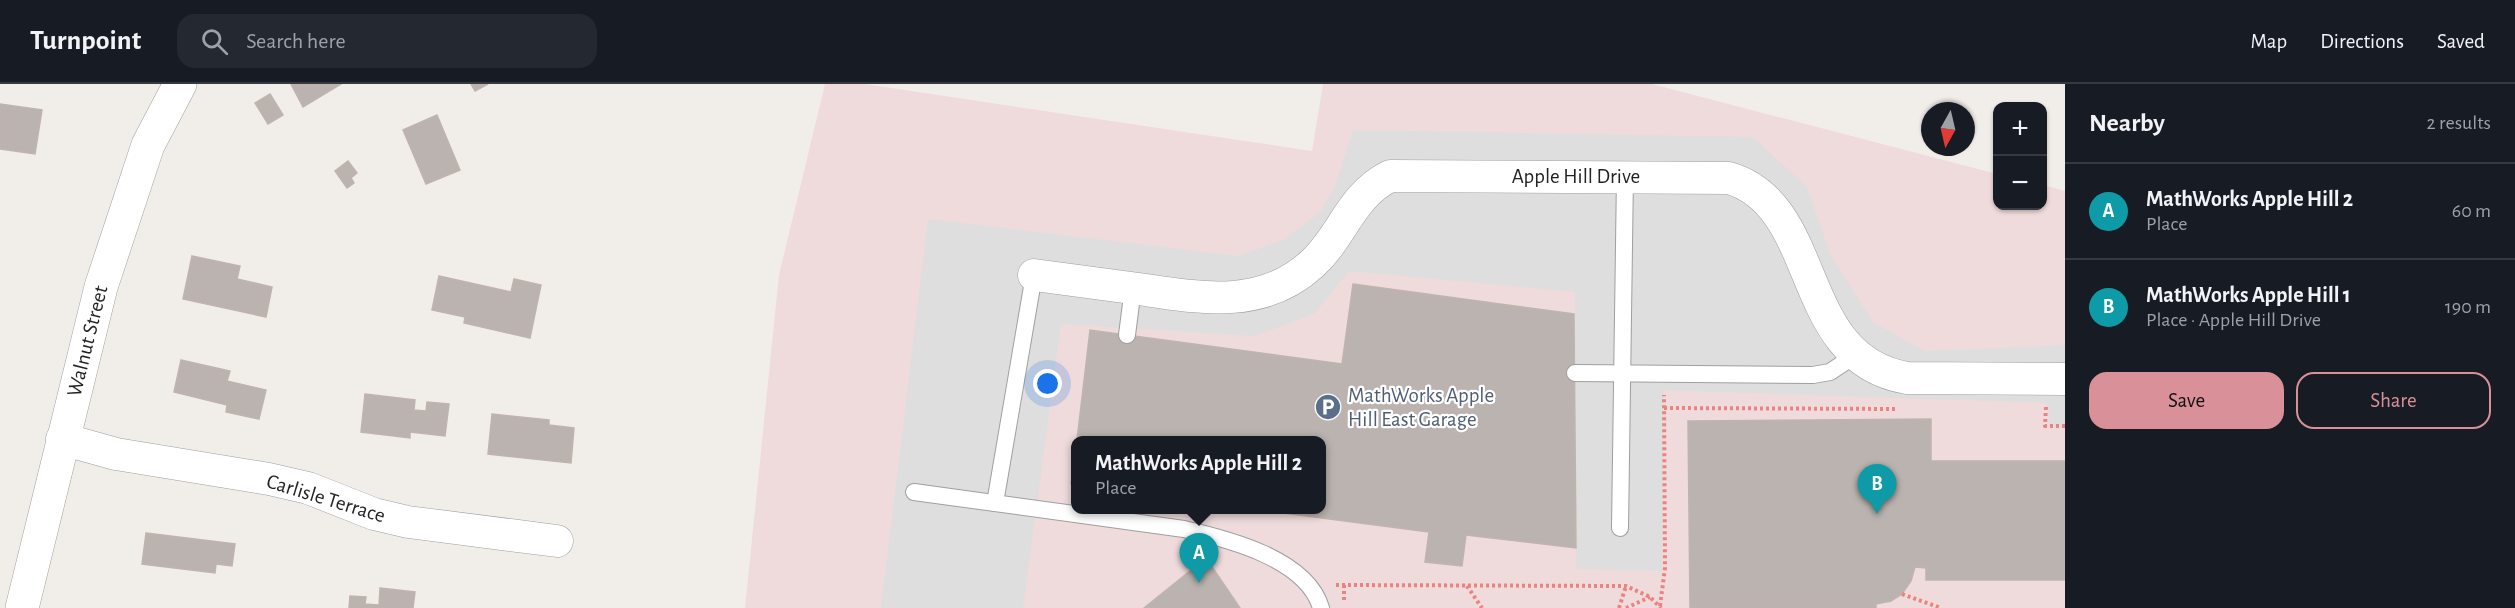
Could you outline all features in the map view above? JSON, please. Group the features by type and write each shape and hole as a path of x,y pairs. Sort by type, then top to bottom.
{"street":[{"name":"Walnut Street","path":"22,608 62,439 117,234 148,145 180,84"},
{"name":"Apple Hill Drive","path":"1034,275 1221,299 1248,297 1273,290 1313,263 1360,198 1372,185 1390,176 1729,178 1747,183 1765,196 1790,237 1827,316 1854,356 1870,368 1888,375 1907,378 2065,380"},
{"name":"Carlisle Terrace","path":"62,439 116,454 225,470 308,488 374,514 408,522 557,541"}],"lane":[{"path":"1620,528 1625,176"},
{"path":"995,503 1034,275"},
{"path":"1126,335 1133,288"},
{"path":"1575,373 1813,375 1830,372 1854,356"},
{"path":"914,492 1071,513"},
{"path":"1075,514 1184,529 1225,538 1259,551 1288,568 1309,585 1321,608"}],"path":[{"path":"1661,607 1665,568 1664,374"},
{"path":"2036,403 2047,403 2045,426 2065,426"},
{"path":"1664,408 1908,409"},
{"path":"1309,585 1626,586 1650,597 1661,607"},
{"path":"1466,586 1482,608"},
{"path":"1620,608 1626,586"},
{"path":"1902,594 1941,608"},
{"path":"1626,608 1650,597"}],"shaded area":[{"path":"825,84 865,84 1312,151 1323,84 1652,84 1993,173 1993,210 2047,210 2047,186 2065,191 2065,608 745,608 779,275"},
{"path":"1353,130 1753,137 1807,187 1831,256 1873,322 1925,351 2065,345 2065,427 2050,427 2046,403 1664,390 1662,571 1576,569 1575,292 1349,271 1314,314 1254,336 1061,324 1023,608 881,608 928,219 1239,256 1285,239 1320,212 1335,186"}],"building":[{"path":"291,84 341,84 303,107"},
{"path":"471,84 488,84 475,91"},
{"path":"270,94 283,115 268,124 255,103"},
{"path":"0,104 42,110 35,154 0,149"},
{"path":"437,115 460,170 426,184 403,130"},
{"path":"348,161 357,173 351,178 354,183 347,188 335,171"},
{"path":"192,256 240,266 237,279 272,287 266,317 183,299"},
{"path":"439,276 511,292 514,279 541,285 530,338 464,323 465,317 432,310"},
{"name":"MathWorks Apple Hill East Garage","path":"1353,284 1574,314 1576,548 1466,535 1462,566 1425,562 1429,532 1292,514 1326,514 1326,436 1077,436 1090,330 1342,364"},
{"path":"181,360 230,371 227,381 266,390 259,419 226,412 227,405 174,392"},
{"path":"365,394 415,400 414,410 426,411 427,402 449,404 445,436 410,432 410,438 361,432"},
{"path":"492,414 549,420 549,425 574,428 571,463 488,454"},
{"path":"1931,419 1931,461 2065,461 2065,580 1926,580 1926,568 1915,567 1911,581 1902,594 1891,601 1876,604 1876,608 1690,608 1688,421"},
{"path":"146,533 235,544 232,566 216,564 215,573 142,564"},
{"path":"1206,558 1240,608 1144,608"},
{"path":"380,588 415,592 413,608 349,608 350,596 366,597 365,604 379,605"}],"place":[{"name":"MathWorks Apple Hill East Garage","path":"1328,407"},
{"name":"MathWorks Apple Hill 1","path":"1877,514"},
{"name":"MathWorks Apple Hill 2","path":"1199,583"}]}
